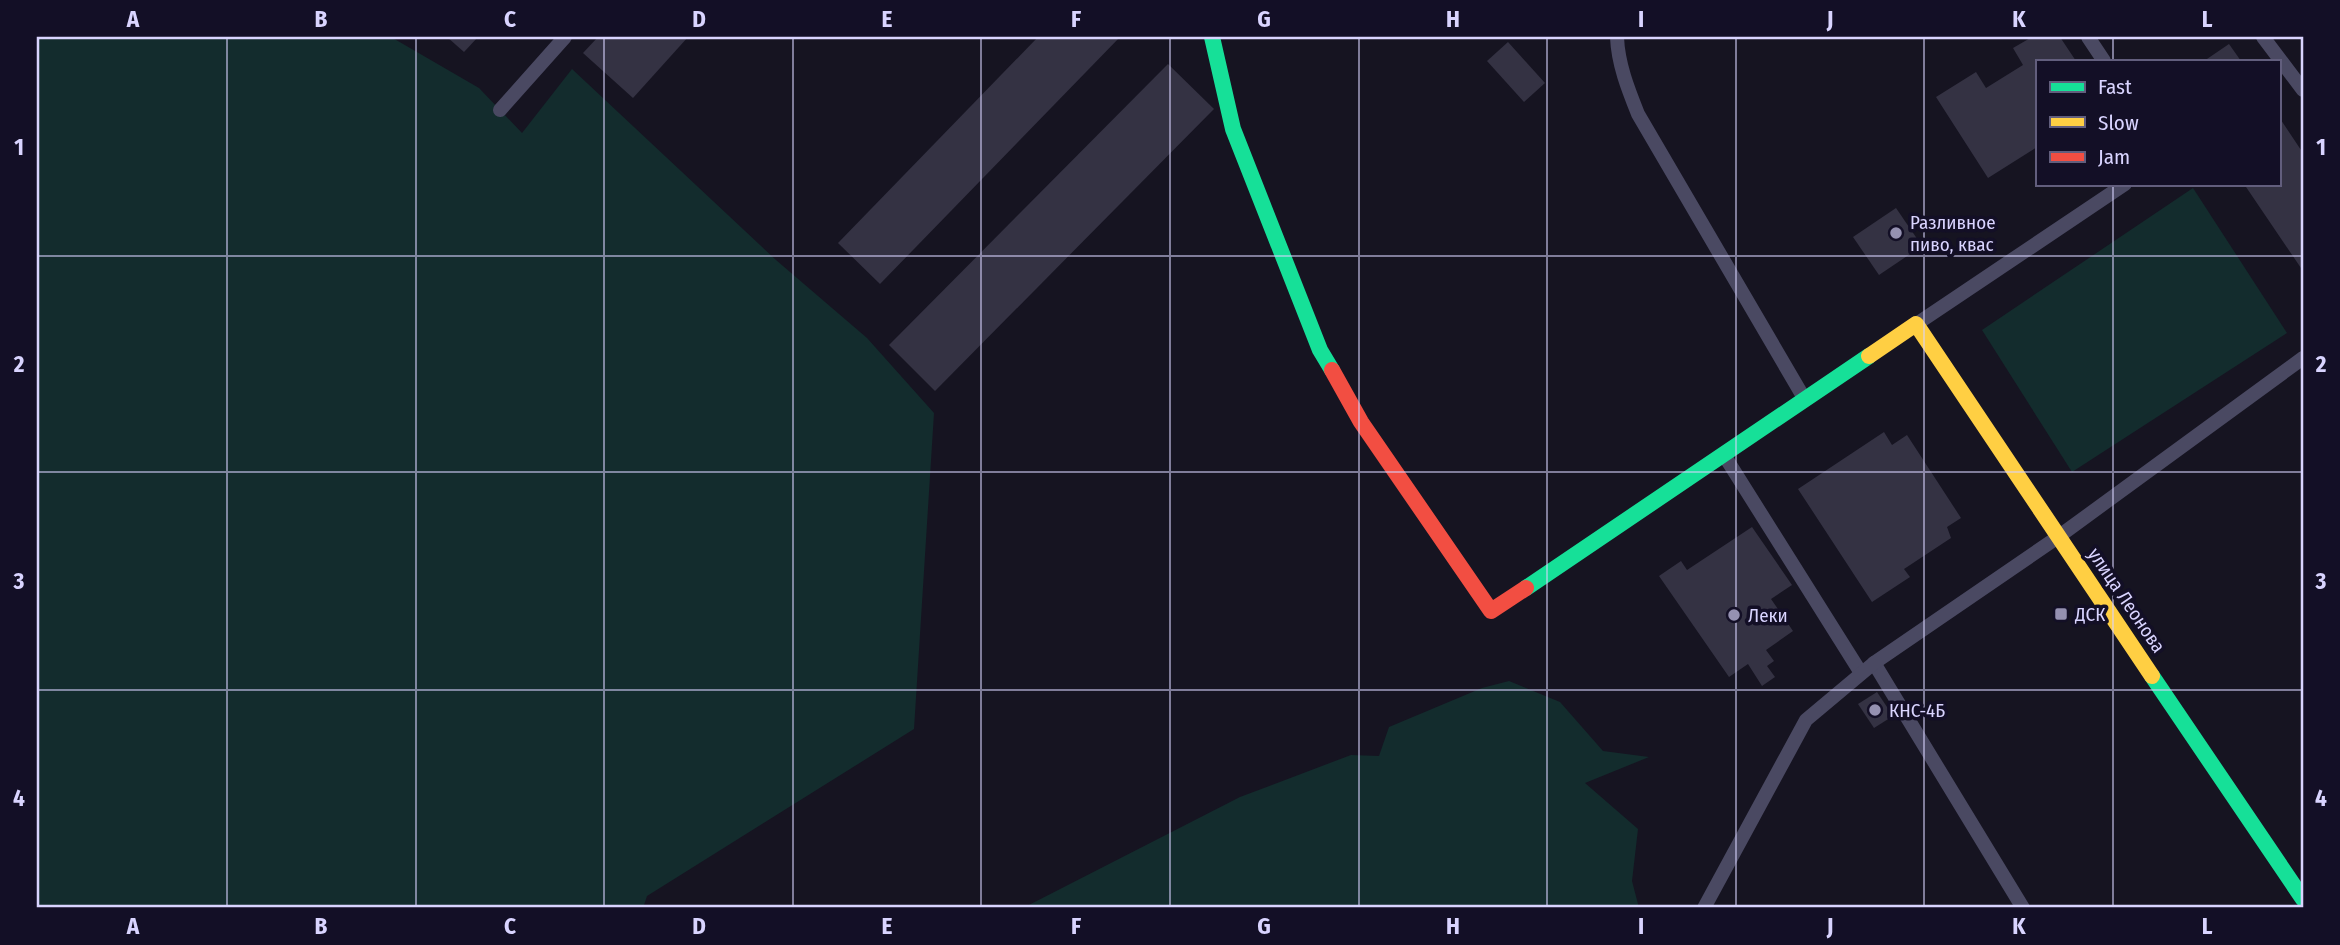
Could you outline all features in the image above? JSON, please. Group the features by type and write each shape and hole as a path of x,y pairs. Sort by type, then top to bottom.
{"street":[{"path":"1212,37 1233,129 1320,350 1361,422 1491,611 1916,324"},
{"name":"улица Леонова","path":"1916,324 2303,899"}],"lane":[{"path":"500,110 565,37"},
{"path":"1617,37 1624,80 1638,114 1805,400"},
{"path":"2088,37 2103,60"},
{"path":"2263,37 2303,90"},
{"path":"1916,324 2122,186"},
{"path":"1704,908 1806,720 1874,663 2058,537 2303,358"},
{"path":"1723,454 1861,673"},
{"path":"1874,663 2022,908"}],"green space":[{"path":"37,37 391,37 479,88 522,133 572,69 776,260 867,338 934,413 914,729 647,896 643,908 37,908"},
{"path":"2193,188 2287,333 2072,472 1982,330"},
{"path":"1509,681 1560,702 1603,751 1649,757 1585,783 1638,829 1632,881 1639,908 1023,908 1240,797 1351,755 1379,756 1389,727 1482,688"}],"building":[{"path":"447,37 478,37 464,52"},
{"path":"598,37 688,37 633,98 583,53"},
{"path":"1038,37 1120,37 880,284 838,243"},
{"path":"2032,37 2060,37 2075,60 2036,60 2036,148 1988,178 1936,97 1976,72 1986,88 2023,65 2013,48"},
{"path":"1508,42 1545,83 1524,102 1487,61"},
{"path":"2229,44 2240,60 2205,60"},
{"path":"1168,64 1214,109 935,391 889,345"},
{"path":"2280,118 2303,153 2303,271 2245,186 2280,186"},
{"path":"1896,208 1922,246 1879,275 1853,237"},
{"path":"1884,432 1892,445 1907,435 1961,518 1947,527 1951,538 1904,569 1910,577 1872,602 1798,489"},
{"name":"Леки","path":"1752,527 1792,585 1771,599 1793,631 1766,650 1774,661 1767,666 1775,677 1762,686 1748,664 1729,677 1659,576 1681,561 1687,570"},
{"name":"КНС-4Б","path":"1877,692 1893,716 1874,728 1858,704"}],"traffic: fast":[{"path":"1212,37 1233,129 1320,350 1332,370"},
{"path":"1526,588 1869,356"},
{"path":"2152,676 2303,899"}],"traffic: slow":[{"path":"1869,356 1916,324 2152,676"}],"traffic: jam":[{"path":"1332,370 1361,422 1491,611 1526,588"}],"place":[{"name":"Разливное пиво, квас","path":"1896,233"},
{"name":"ДСК","path":"2061,614"},
{"name":"Леки","path":"1734,615"},
{"name":"КНС-4Б","path":"1875,710"}]}
